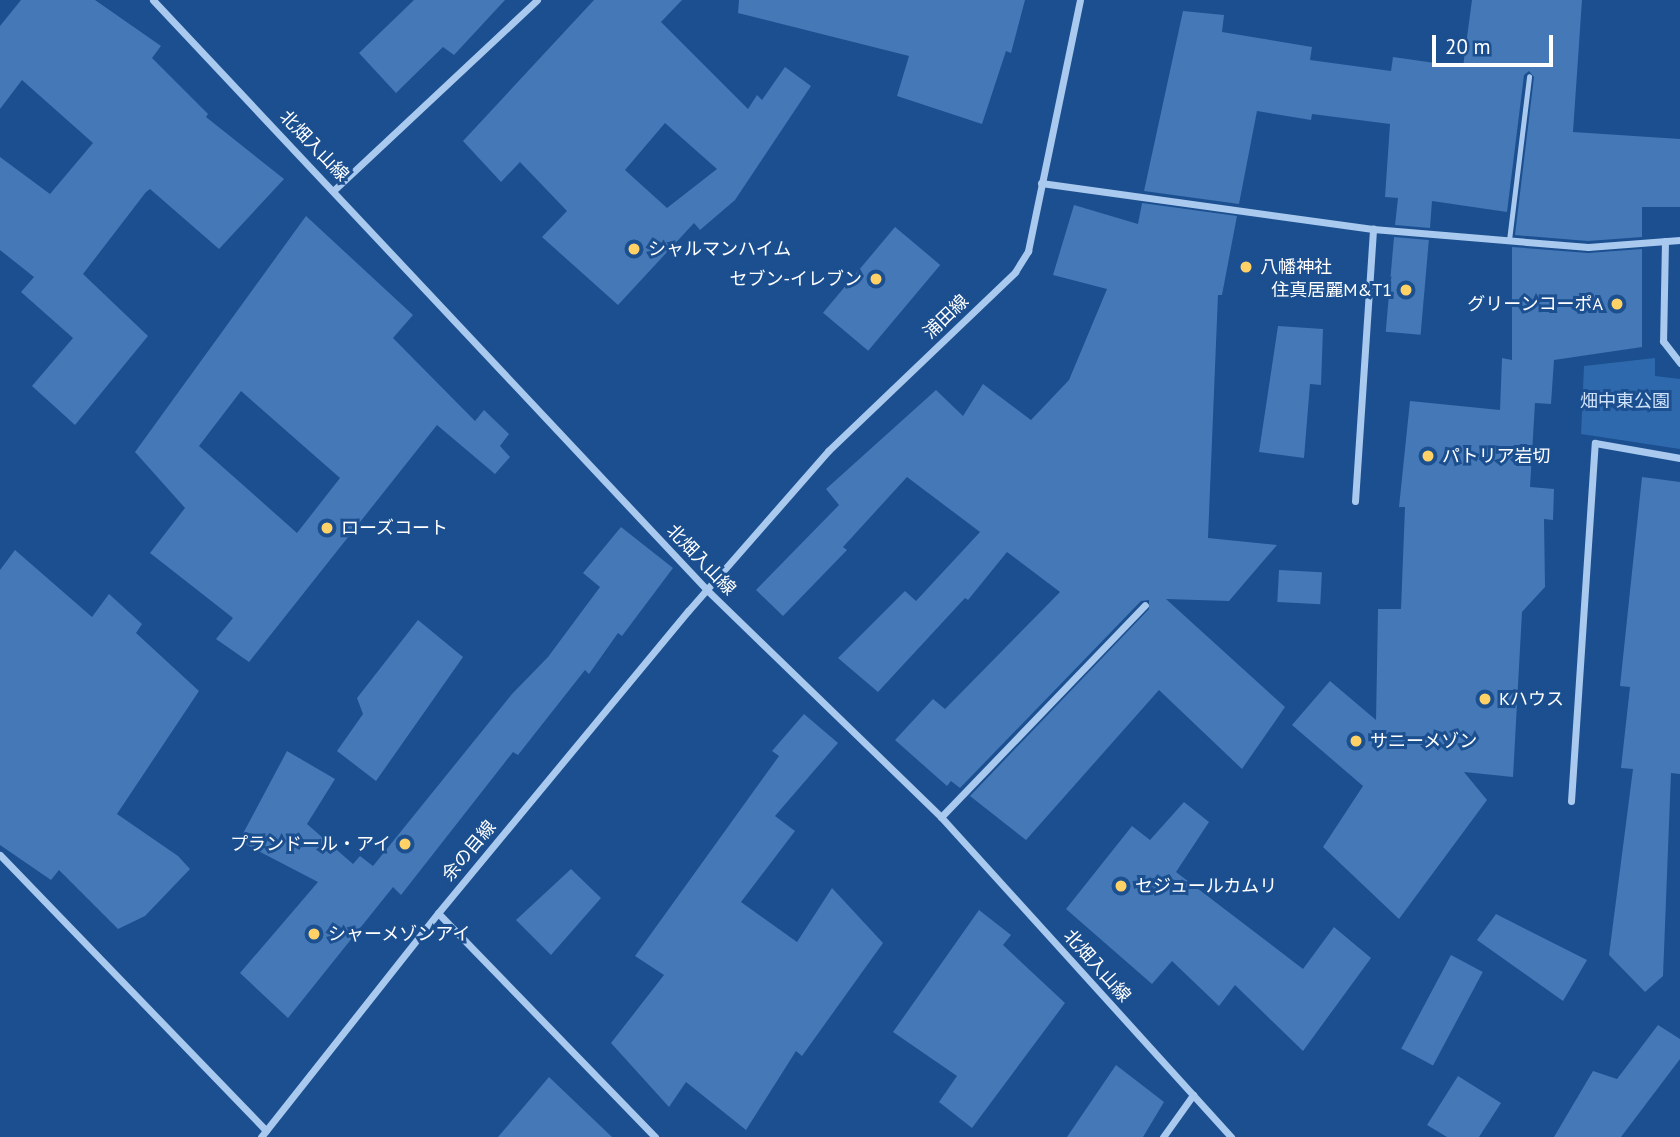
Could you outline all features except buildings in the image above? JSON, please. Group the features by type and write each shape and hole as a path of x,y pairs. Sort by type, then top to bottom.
{"street":[{"name":"北畑入山線","path":"153,0 708,591 941,817 1231,1137"},
{"path":"334,190 537,0"},
{"name":"浦田線","path":"708,591 828,451 1015,272 1028,251 1080,0"},
{"path":"1041,183 1373,229 1588,247 1680,240"},
{"path":"1355,500 1373,229"},
{"path":"1665,241 1663,341 1680,363"},
{"path":"1571,801 1595,443 1680,458"},
{"name":"余の目線","path":"263,1134 438,913 708,591"},
{"path":"941,817 1145,605"},
{"path":"0,855 263,1134"},
{"path":"438,913 655,1137"},
{"path":"1163,1137 1193,1095"}],"lane":[{"path":"1509,240 1529,76"}],"green space":[{"name":"畑中東公園","path":"1655,358 1655,376 1680,379 1680,449 1581,434 1584,366"}],"place":[{"name":"シャルマンハイム","path":"634,249"},
{"name":"八幡神社","path":"1246,267"},
{"name":"セブン-イレブン","path":"876,279"},
{"name":"住真居麗M&T1","path":"1406,290"},
{"name":"グリーンコーポA","path":"1617,304"},
{"name":"パトリア岩切","path":"1428,456"},
{"name":"ローズコート","path":"327,528"},
{"name":"Kハウス","path":"1485,699"},
{"name":"サニーメゾン","path":"1356,741"},
{"name":"プランドール・アイ","path":"405,844"},
{"name":"セジュールカムリ","path":"1121,886"},
{"name":"シャーメゾンアイ","path":"314,934"}]}
